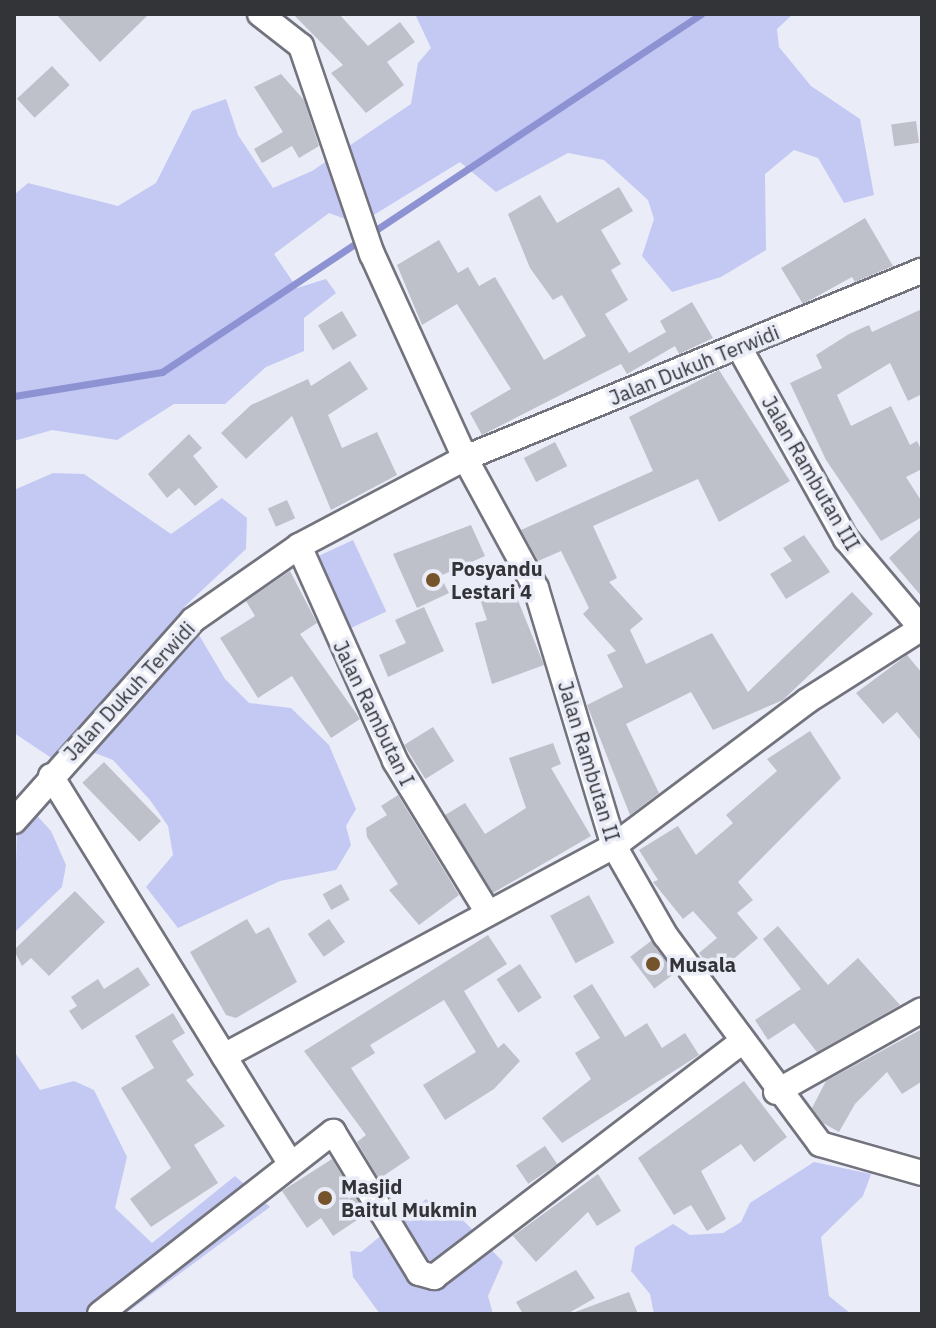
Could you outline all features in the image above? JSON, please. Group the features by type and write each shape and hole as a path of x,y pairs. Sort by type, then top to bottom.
{"street":[{"path":"260,14 301,46 372,254 465,458"},
{"name":"Jalan Dukuh Terwidi","path":"14,821 193,620 299,546 465,458 922,271"},
{"name":"Jalan Rambutan III","path":"739,347 846,539 922,629"},
{"name":"Jalan Rambutan II","path":"465,458 536,588 614,846 665,935 776,1092 820,1144 839,1155 922,1173"},
{"name":"Jalan Rambutan I","path":"299,546 395,761 488,913"},
{"path":"224,1056 614,846 807,701 922,629"},
{"path":"51,776 289,1162"},
{"path":"776,1092 922,1010"},
{"path":"100,1314 238,1211 289,1162 333,1132 340,1136 427,1279 741,1042"}],"shaded area":[{"path":"415,14 793,14 777,29 779,47 811,86 860,119 874,195 844,203 818,158 794,150 765,174 766,250 721,277 672,292 642,256 654,219 648,200 604,160 568,153 496,192 460,162 359,224 329,213 274,254 297,288 326,279 336,293 304,318 304,351 266,367 225,404 174,404 117,440 52,430 14,441 14,195 28,183 118,206 156,183 192,111 226,99 238,135 273,188 312,171 411,104 418,63 431,48"},
{"path":"53,473 84,474 171,534 222,498 247,518 246,549 183,608 225,679 249,703 291,708 329,745 356,809 346,826 351,845 336,870 280,881 178,928 146,887 173,855 168,826 150,800 113,760 95,753 71,771 14,733 14,490"},
{"path":"353,540 386,612 346,631 312,559"},
{"path":"18,795 51,831 66,865 62,887 14,933"},
{"path":"14,1051 40,1090 74,1081 94,1090 127,1157 115,1208 152,1243 235,1176 270,1207 125,1314 14,1314"},
{"path":"814,1162 871,1174 863,1196 821,1237 829,1296 851,1314 654,1314 650,1294 631,1271 635,1247 673,1224 690,1235 723,1233 741,1222 750,1203"},
{"path":"426,1199 461,1218 503,1262 488,1296 493,1314 380,1314 353,1277 350,1251 361,1252"}],"building":[{"path":"56,14 149,14 100,62"},
{"path":"293,14 339,14 368,46 400,22 415,42 387,62 404,85 366,113 331,73 343,65"},
{"path":"52,66 70,85 35,118 17,99"},
{"path":"281,74 304,100 319,146 299,158 292,146 262,163 254,149 283,132 254,87"},
{"path":"916,121 919,143 894,146 891,124"},
{"path":"619,187 633,211 601,230 621,264 611,270 628,300 605,314 629,353 666,332 660,321 692,302 713,338 679,354 675,346 627,374 621,364 482,435 470,413 511,389 457,304 422,325 397,265 439,240 458,273 468,267 479,286 495,277 544,360 586,336 562,295 553,300 530,268 508,214 540,195 557,223"},
{"path":"865,218 893,266 855,282 852,277 803,304 781,268"},
{"path":"922,309 922,394 908,401 890,363 837,395 851,426 891,406 910,445 917,441 922,451 922,469 906,477 922,502 922,517 881,541 826,460 790,383 822,368 816,355 849,334 869,325 872,332"},
{"path":"342,311 357,336 333,350 318,325"},
{"path":"350,361 368,389 328,415 342,448 377,432 397,475 331,510 292,416 246,459 221,433 251,405 308,379 311,386"},
{"path":"719,370 790,481 719,522 698,479 593,526 617,578 609,582 643,619 630,630 646,664 712,633 748,692 852,592 873,614 783,700 713,730 691,692 626,724 659,793 630,815 587,705 623,687 607,655 616,651 583,614 589,608 561,551 538,561 521,530 653,471 629,417"},
{"path":"189,434 202,448 193,456 218,487 195,506 179,488 167,498 148,474"},
{"path":"555,442 567,466 536,482 524,458"},
{"path":"287,500 295,518 276,527 268,509"},
{"path":"471,525 485,556 440,576 449,593 417,608 393,554"},
{"path":"922,528 922,597 889,558"},
{"path":"804,535 830,572 786,599 770,574 792,561 783,548"},
{"path":"290,571 317,623 300,634 360,719 331,738 292,676 258,698 220,638 255,616 246,601"},
{"path":"513,588 544,665 492,684 475,623 487,620 480,599"},
{"path":"424,607 444,651 388,677 379,655 406,643 395,620"},
{"path":"907,655 922,673 922,742 897,712 883,724 856,693"},
{"path":"433,727 454,761 425,779 404,745"},
{"path":"810,731 841,778 738,882 753,900 737,913 758,938 716,974 699,953 717,938 693,911 683,919 653,882 658,880 639,850 678,826 696,855 733,823 726,815 777,771 767,759"},
{"path":"553,743 561,764 551,768 591,836 493,893 445,815 465,803 485,834 526,808 509,758"},
{"path":"104,762 161,821 139,842 82,783"},
{"path":"398,795 459,895 419,925 389,890 398,884 367,837 366,828 387,815 381,806"},
{"path":"341,884 350,900 331,910 323,894"},
{"path":"75,891 105,922 49,976 31,958 22,966 14,950"},
{"path":"589,895 614,943 576,963 550,916"},
{"path":"247,919 256,934 269,927 297,982 236,1018 226,1015 190,952"},
{"path":"329,919 345,942 324,957 308,934"},
{"path":"778,926 828,985 858,958 900,1005 817,1052 794,1023 768,1040 755,1020 801,989 763,939"},
{"path":"488,935 507,964 464,991 498,1048 504,1043 520,1061 494,1089 445,1120 423,1085 476,1052 444,1000 370,1045 375,1053 351,1068 410,1158 379,1179 357,1142 366,1135 304,1051"},
{"name":"Musala","path":"651,941 675,973 654,989 630,957"},
{"path":"520,964 542,998 518,1013 497,979"},
{"path":"138,967 150,985 82,1030 69,1011 77,1006 71,997 98,979 104,989"},
{"path":"592,984 625,1037 647,1023 662,1048 685,1033 699,1055 562,1143 542,1118 591,1079 575,1053 600,1038 573,996"},
{"path":"173,1013 185,1033 172,1041 194,1075 186,1080 225,1126 194,1145 218,1183 151,1227 130,1199 171,1168 121,1088 154,1068 135,1036"},
{"path":"922,1029 921,1082 902,1094 887,1072 855,1104 839,1132 823,1123 812,1108 826,1081"},
{"path":"744,1081 787,1137 754,1162 741,1144 701,1171 726,1219 707,1231 691,1205 674,1215 638,1158"},
{"path":"545,1146 557,1164 528,1184 516,1166"},
{"name":"Masjid Baitul Mukmin","path":"332,1159 366,1214 333,1236 321,1218 307,1228 282,1191"},
{"path":"598,1174 621,1211 597,1226 588,1212 536,1262 513,1236"},
{"path":"576,1270 595,1298 567,1314 523,1314 516,1302"},
{"path":"629,1292 638,1314 575,1312"}],"waterway":[{"path":"14,396 162,372 701,14"}],"place":[{"name":"Posyandu Lestari 4","path":"433,580"},
{"name":"Musala","path":"653,964"},
{"name":"Masjid Baitul Mukmin","path":"325,1198"}]}
